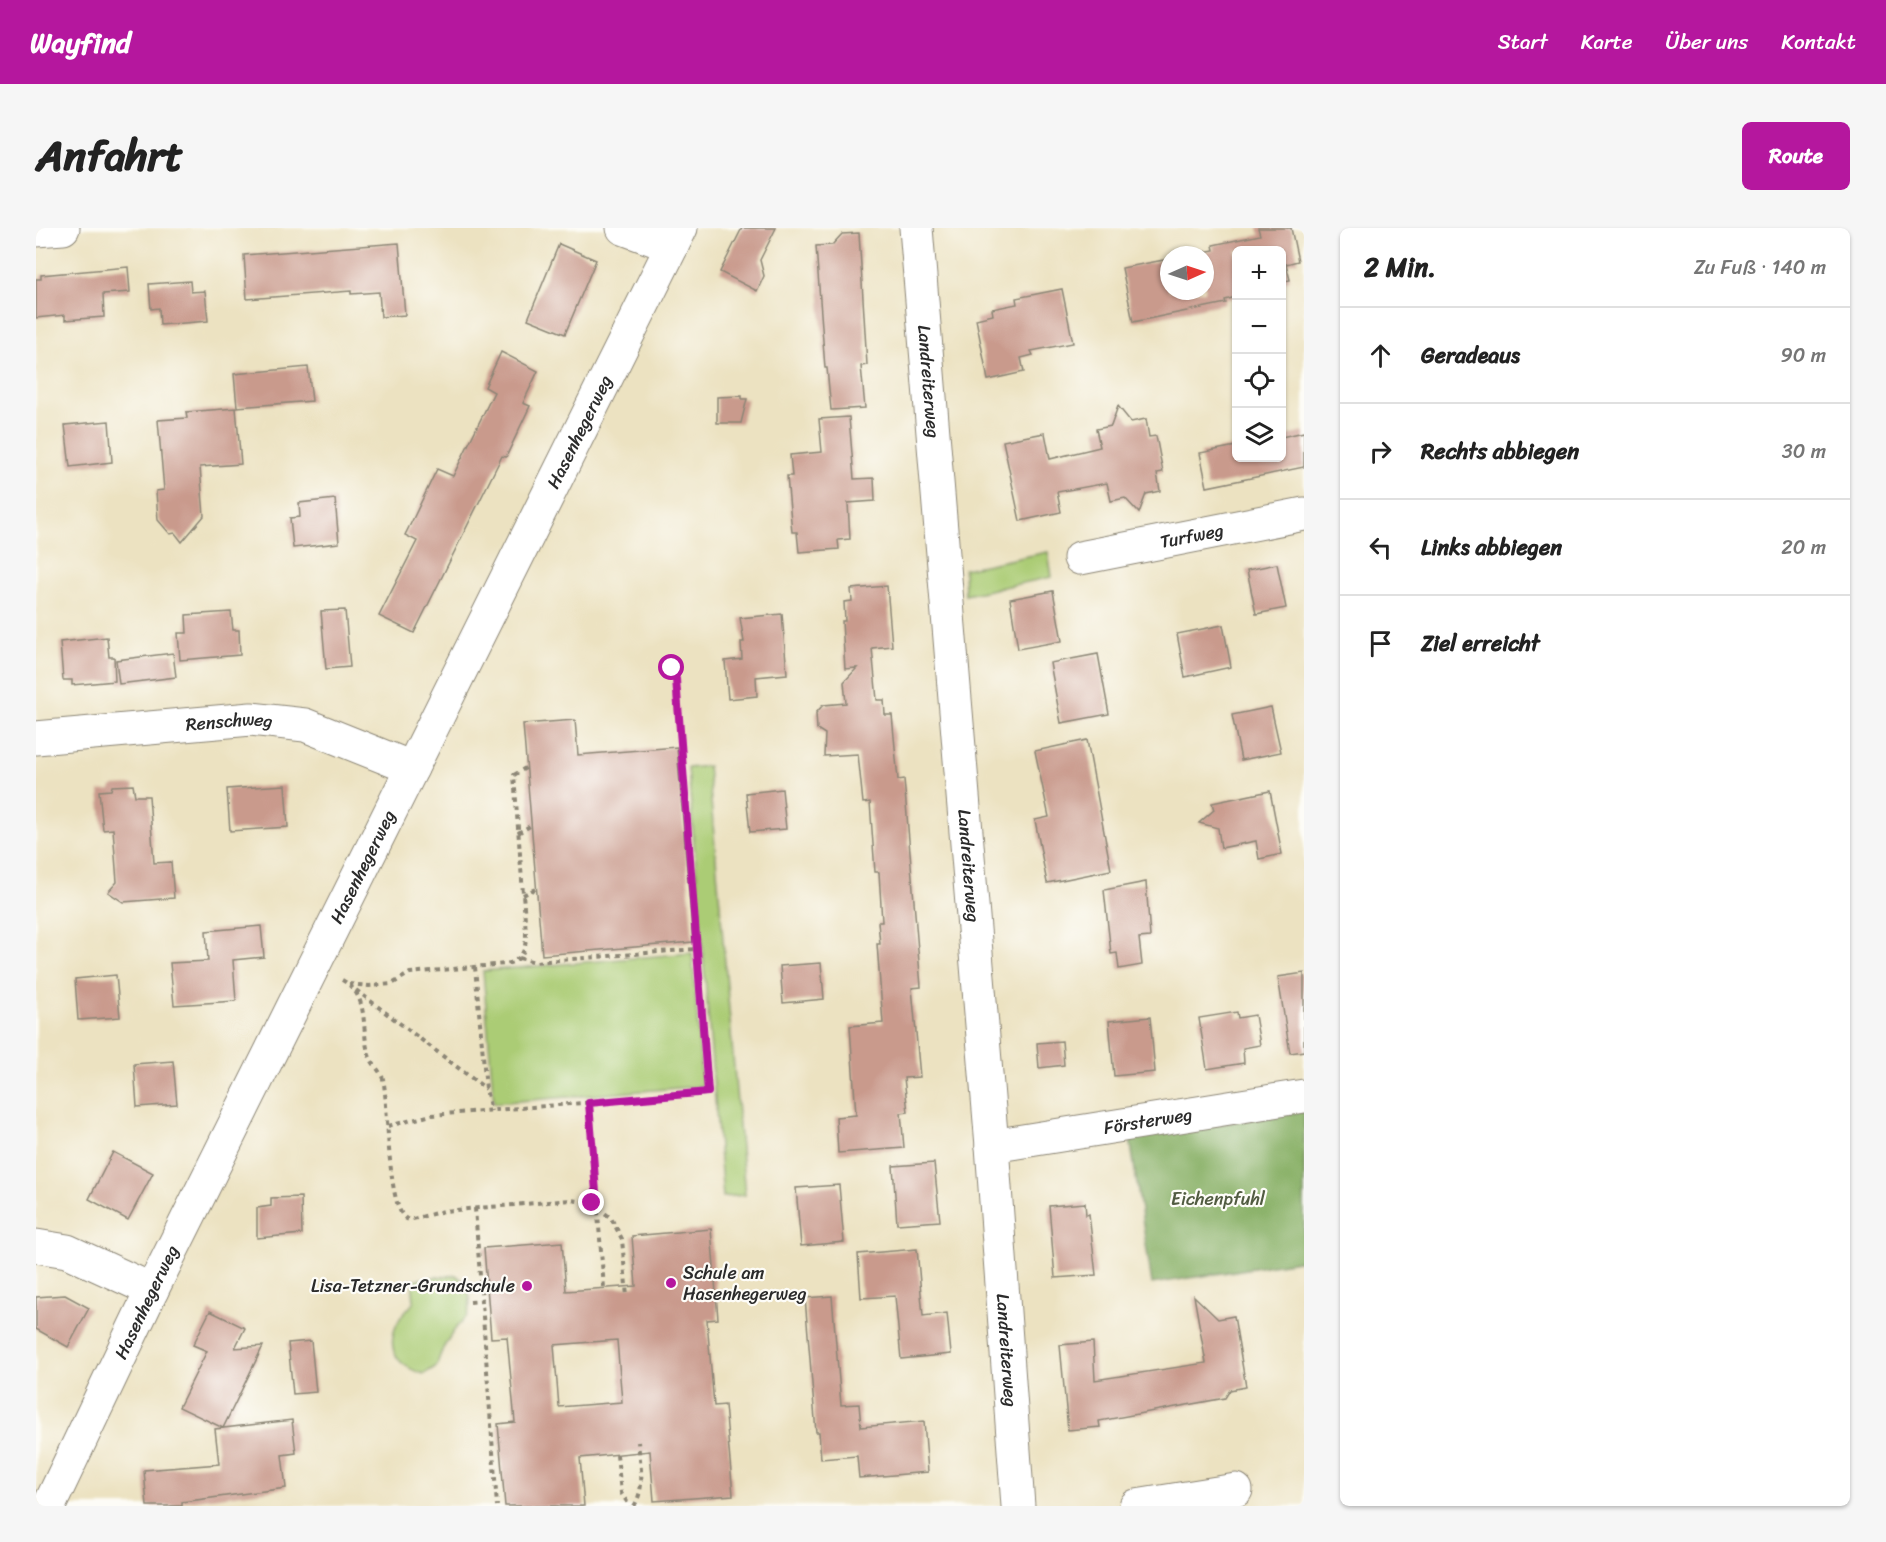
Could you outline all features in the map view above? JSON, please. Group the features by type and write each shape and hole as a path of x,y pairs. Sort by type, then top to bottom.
{"street":[{"path":"36,230 63,228"},
{"path":"623,228 677,237"},
{"name":"Landreiterweg","path":"916,228 992,1146 1018,1506"},
{"name":"Hasenhegerweg","path":"49,1506 152,1290 677,237"},
{"name":"Turfweg","path":"1080,558 1304,514"},
{"name":"Renschweg","path":"36,738 251,719 305,725 412,768"},
{"name":"Försterweg","path":"992,1146 1304,1096"},
{"path":"36,1246 67,1251 152,1290"},
{"path":"1136,1506 1236,1490"}],"path":[{"path":"388,1126 432,1115 708,1092 676,679 671,664"},
{"path":"349,984 369,986 392,984 410,973 512,963 520,957 526,942 514,775 527,767"},
{"path":"518,833 531,825"},
{"path":"523,895 537,888"},
{"path":"519,958 535,962 696,948"},
{"path":"475,967 486,1089 491,1111"},
{"path":"337,978 349,984 486,1089"},
{"path":"349,984 361,1001 369,1056 383,1081 394,1189 399,1213 404,1219 409,1220 444,1211 571,1200 597,1205 611,1218 622,1239 627,1297"},
{"path":"589,1103 604,1288"},
{"path":"475,1208 497,1506"},
{"path":"470,1302 482,1301"},
{"path":"617,1455 621,1492 632,1506 640,1495 642,1485 638,1442"}],"green space":[{"path":"1048,552 1052,577 965,595 964,569"},
{"path":"708,766 745,1195 723,1197 688,768"},
{"path":"692,953 702,1086 494,1103 483,971"},
{"name":"Eichenpfuhl","path":"1304,1111 1304,1260 1152,1284 1130,1138"},
{"path":"456,1275 464,1283 469,1293 470,1305 467,1316 449,1339 437,1366 424,1374 414,1371 400,1361 393,1347 399,1320 414,1301 412,1280"}],"building":[{"path":"742,228 776,228 760,260 764,276 757,291 720,272"},
{"path":"1258,228 1291,228 1298,261 1286,264 1286,246 1232,246 1232,298 1225,300 1226,303 1133,322 1122,268 1160,261 1160,300 1214,300 1213,245 1260,235"},
{"path":"859,233 867,365 861,366 865,408 831,410 827,368 825,368 816,246 832,245 842,234"},
{"path":"399,243 405,315 381,317 379,292 351,294 351,291 247,299 244,255"},
{"path":"559,244 596,260 565,334 528,319"},
{"path":"1286,264 1290,280 1286,281"},
{"path":"128,267 130,292 103,294 104,317 65,320 65,315 36,318 36,279 41,279 41,275"},
{"path":"190,281 191,292 205,291 208,321 160,325 159,308 151,309 149,284"},
{"path":"1062,289 1073,343 1031,351 1033,355 1021,358 1024,372 988,380 976,319 993,315 992,309 1017,304 1016,298"},
{"path":"501,352 538,371 523,403 530,406 506,457 502,456 414,633 379,616 417,541 405,535 437,469 453,476 494,392 485,387"},
{"path":"308,367 312,401 237,407 234,374"},
{"path":"742,396 742,399 747,399 741,423 717,423 717,397"},
{"path":"1118,406 1131,422 1146,419 1149,437 1156,436 1163,472 1157,473 1160,491 1146,494 1139,513 1125,498 1111,501 1107,483 1057,492 1061,512 1020,521 1003,441 1045,433 1050,459 1100,447 1096,429 1111,426"},
{"path":"236,408 241,464 200,467 204,516 182,542 175,533 170,534 158,520 156,491 164,490 158,420 187,418 186,412"},
{"path":"849,417 854,479 874,478 875,501 848,503 850,539 838,540 839,549 799,552 797,532 792,532 787,476 792,476 790,455 822,452 819,419"},
{"path":"109,421 112,462 70,467 65,425"},
{"path":"1304,432 1304,467 1207,487 1200,453 1232,447 1232,462 1286,462 1286,436"},
{"path":"335,499 339,543 293,548 290,518 300,517 299,503"},
{"path":"1277,564 1286,608 1256,614 1247,570"},
{"path":"887,586 892,646 872,648 877,700 884,700 885,715 892,715 898,780 904,779 921,987 912,988 920,1077 904,1078 908,1112 901,1113 904,1148 838,1153 836,1117 856,1115 850,1026 883,1023 877,944 880,944 878,922 882,922 879,872 875,872 870,802 863,803 858,754 824,756 825,734 817,729 816,713 823,705 846,703 844,682 857,668 845,669 842,621 845,621 844,602 852,601 851,589"},
{"path":"1053,591 1062,641 1018,649 1010,599"},
{"path":"345,610 350,667 326,669 321,611"},
{"path":"231,612 233,630 239,630 240,655 180,660 178,633 187,633 186,615"},
{"path":"782,614 787,674 756,677 757,696 728,699 725,661 742,659 741,642 744,642 740,618"},
{"path":"1223,625 1231,667 1185,677 1177,634"},
{"path":"107,637 109,657 114,657 115,681 72,685 72,680 63,680 60,642"},
{"path":"173,653 176,677 119,684 116,660"},
{"path":"1098,654 1109,714 1061,723 1050,663"},
{"path":"1271,707 1281,752 1241,760 1232,715"},
{"path":"575,720 578,755 677,747 693,942 542,955 523,724"},
{"path":"1087,740 1111,870 1047,883 1035,820 1049,817 1035,751"},
{"path":"133,785 135,796 149,796 154,863 171,862 174,898 123,902 108,892 117,882 113,829 103,830 99,791 111,790 112,786"},
{"path":"285,785 288,827 230,831 227,789"},
{"path":"782,789 786,829 750,832 746,793"},
{"path":"1270,791 1282,854 1259,859 1256,841 1221,848 1218,828 1199,823 1214,810 1212,803"},
{"path":"1146,882 1150,937 1139,938 1142,965 1119,969 1117,953 1111,954 1104,890"},
{"path":"261,926 264,957 233,960 236,1001 174,1005 170,963 208,961 206,931"},
{"path":"821,963 824,999 783,1003 780,966"},
{"path":"1304,973 1304,1051 1290,1053 1278,977"},
{"path":"116,975 120,1017 78,1020 75,979"},
{"path":"1237,1012 1238,1018 1255,1015 1260,1045 1243,1048 1244,1063 1207,1069 1199,1018"},
{"path":"1150,1017 1155,1072 1114,1076 1109,1021"},
{"path":"1062,1041 1064,1065 1039,1068 1037,1043"},
{"path":"173,1061 177,1104 137,1107 134,1064"},
{"path":"113,1152 153,1173 128,1220 89,1199"},
{"path":"934,1163 940,1221 897,1224 893,1166"},
{"path":"839,1185 844,1242 801,1246 796,1188"},
{"path":"301,1197 302,1234 257,1238 257,1208 271,1206 271,1198"},
{"path":"1085,1203 1086,1215 1089,1214 1096,1275 1055,1278 1049,1206"},
{"path":"711,1229 718,1319 707,1320 714,1406 725,1405 733,1495 654,1501 650,1451 580,1458 584,1506 505,1506 498,1424 515,1422 507,1337 491,1338 484,1248 562,1242 566,1291 636,1286 632,1236","holes":["617,1340 622,1402 559,1407 554,1345"]},
{"path":"917,1249 923,1316 947,1313 951,1354 901,1359 895,1296 861,1298 858,1254"},
{"path":"65,1295 89,1308 68,1347 36,1329 36,1297"},
{"path":"832,1296 841,1405 859,1404 861,1427 924,1421 928,1472 859,1478 857,1456 821,1459 819,1432 816,1432 805,1298"},
{"path":"1194,1296 1218,1319 1234,1316 1246,1387 1230,1390 1225,1398 1099,1421 1100,1427 1068,1430 1060,1345 1093,1342 1095,1380 1206,1363"},
{"path":"210,1311 245,1328 235,1348 263,1346 223,1428 179,1407 207,1351 193,1345"},
{"path":"311,1341 316,1392 293,1394 288,1343"},
{"path":"292,1420 296,1453 282,1455 286,1488 182,1502 182,1506 147,1506 144,1470 219,1464 215,1429"}],"place":[{"name":"Schule am Hasenhegerweg","path":"671,1283"},
{"name":"Lisa-Tetzner-Grundschule","path":"527,1286"}],"route":[{"path":"592,1203 597,1205 589,1103 708,1092 676,679 672,668"}]}
